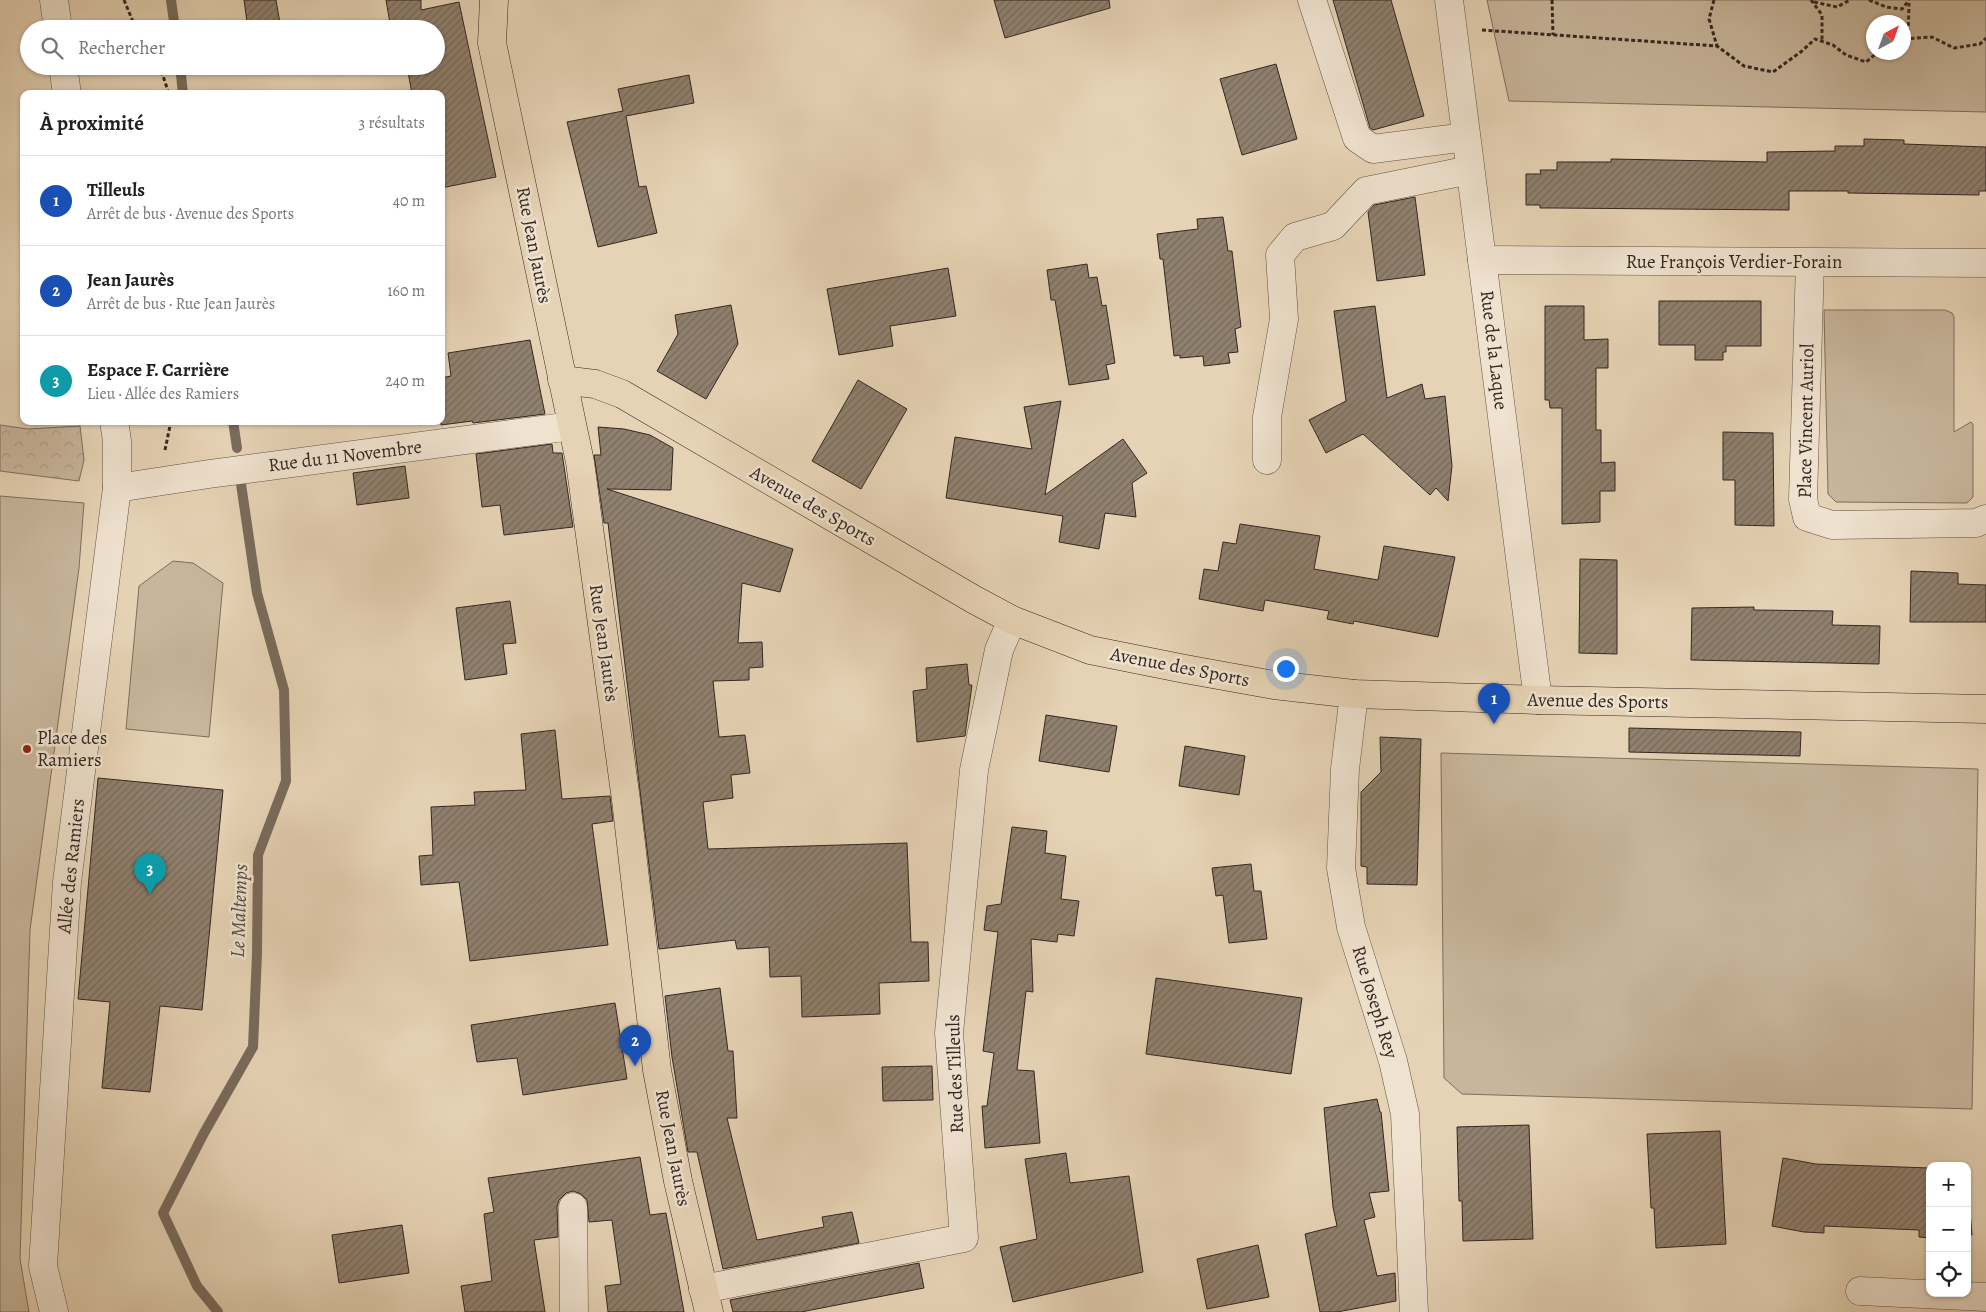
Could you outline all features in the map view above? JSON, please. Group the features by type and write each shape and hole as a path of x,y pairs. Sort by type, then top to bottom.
{"main road":[{"name":"Rue Jean Jaurès","path":"494,0 492,43 582,475 626,800 657,1070 678,1181 706,1300"},
{"name":"Avenue des Sports","path":"562,380 595,384 622,394 973,599 1012,620 1090,650 1264,683 1354,694 1538,700 1986,709"}],"street":[{"path":"54,0 57,20"},
{"path":"1312,0 1357,138 1372,149 1466,137"},
{"name":"Rue de la Laque","path":"1449,0 1538,700"},
{"path":"64,75 66,90"},
{"path":"1267,460 1267,417 1284,319 1280,255 1295,237 1333,226 1366,191 1470,170"},
{"name":"Rue François Verdier-Forain","path":"1482,260 1986,263"},
{"name":"Place Vincent Auriol","path":"1810,263 1803,499 1807,517 1832,525 1976,523 1986,519"},
{"name":"Allée des Ramiers","path":"54,1312 43,1266 67,882 118,488 117,441 115,425"},
{"name":"Rue du 11 Novembre","path":"118,488 209,474 572,426"},
{"name":"Rue des Tilleuls","path":"706,1300 964,1238 950,1033 974,770 999,650 1012,620"},
{"name":"Rue Joseph Rey","path":"1354,694 1345,769 1341,868 1351,927 1393,1061 1405,1114 1414,1312"},
{"path":"573,1207 574,1312"},
{"path":"1860,1291 1986,1297"}],"path":[{"path":"124,0 132,20"},
{"path":"1552,0 1553,35"},
{"path":"1714,0 1709,19 1717,46"},
{"path":"1812,1 1837,7 1850,0"},
{"path":"1869,0 1886,7 1902,9 1909,1"},
{"path":"1812,1 1822,15 1822,41"},
{"path":"1908,15 1909,1"},
{"path":"1478,22 1479,30 1717,46 1744,66 1773,72 1815,39 1833,45 1846,55 1866,62 1868,60"},
{"path":"1911,39 1932,37 1954,48 1980,44 1986,38"},
{"path":"162,75 168,90"}],"green space":[{"path":"1487,0 1986,0 1986,112 1509,101"},
{"path":"1824,310 1945,310 1952,313 1954,317 1954,432 1971,422 1973,424 1973,497 1967,503 1836,502 1828,494"},
{"path":"0,425 28,429 80,426 84,460 79,481 0,471"},
{"name":"Place des Ramiers","path":"0,496 84,503 79,568 30,930 20,1259 29,1312 0,1312"},
{"path":"173,561 193,563 223,583 209,737 126,729 139,586"},
{"path":"1441,753 1978,769 1972,1109 1462,1094 1444,1078"}],"building":[{"path":"244,0 276,0 279,20 247,20"},
{"path":"386,0 421,0 421,10 459,2 496,177 445,187 445,90 411,90 409,75 445,75 445,20 389,20"},
{"path":"994,0 1109,0 1110,8 1005,38"},
{"path":"1333,0 1391,0 1424,116 1373,130 1370,128"},
{"path":"1276,64 1297,139 1242,155 1220,79"},
{"path":"689,75 694,103 626,116 639,187 646,186 657,233 598,247 567,122 623,111 618,89"},
{"path":"1864,139 1904,140 1904,144 1986,147 1986,191 1979,191 1979,195 1789,191 1789,210 1540,208 1540,205 1526,205 1526,174 1541,174 1540,170 1557,170 1557,162 1611,162 1611,159 1767,162 1767,152 1835,151 1835,146 1864,146"},
{"path":"1415,197 1425,275 1377,281 1368,212 1374,205"},
{"path":"1223,217 1228,251 1232,251 1241,327 1235,329 1238,352 1228,353 1230,363 1204,366 1203,356 1180,358 1180,355 1174,356 1163,259 1160,259 1157,234 1198,229 1197,219"},
{"path":"1087,264 1089,278 1097,277 1102,306 1106,305 1115,363 1106,365 1109,379 1069,385 1055,300 1051,300 1047,270"},
{"path":"948,268 956,316 890,326 893,346 839,355 827,289"},
{"path":"1659,301 1761,301 1761,346 1726,346 1726,352 1723,352 1723,360 1695,360 1695,345 1659,345"},
{"path":"731,305 738,344 706,399 657,371 678,334 675,315"},
{"path":"1375,306 1387,398 1422,384 1425,399 1445,396 1452,466 1448,501 1436,488 1430,495 1363,434 1326,453 1309,420 1346,401 1334,311"},
{"path":"1545,306 1584,306 1584,340 1608,339 1608,368 1596,368 1596,430 1601,430 1601,463 1615,462 1615,491 1600,491 1600,522 1562,524 1562,408 1550,408 1549,400 1545,400"},
{"path":"530,340 545,414 445,424 445,377 451,376 448,353"},
{"path":"858,380 907,409 861,489 812,461"},
{"path":"1061,401 1045,495 1123,439 1147,473 1132,483 1136,517 1105,513 1099,549 1059,542 1063,516 946,498 955,437 1032,449 1024,407"},
{"path":"598,427 624,429 650,435 673,448 671,490 607,489 793,549 780,592 742,583 738,643 762,642 763,667 749,668 749,680 713,681 719,737 745,735 750,773 731,775 733,798 703,802 708,849 907,843 911,942 928,942 929,981 879,983 880,1014 802,1017 801,976 770,977 769,947 737,949 735,940 659,949 608,523 604,523 594,455 601,455"},
{"path":"1723,432 1773,433 1774,526 1735,525 1735,480 1723,480"},
{"path":"552,444 553,453 562,453 573,527 504,535 500,505 482,507 476,454"},
{"path":"405,466 409,498 357,505 353,473"},
{"path":"1240,524 1320,536 1314,569 1378,580 1384,546 1455,557 1438,637 1354,621 1353,624 1327,619 1329,611 1265,600 1263,611 1199,599 1204,569 1218,571 1223,542 1236,544"},
{"path":"1580,559 1617,560 1617,654 1579,653"},
{"path":"1911,571 1958,573 1958,584 1986,585 1986,622 1910,622"},
{"path":"510,601 516,643 503,644 507,674 465,680 456,608"},
{"path":"1754,607 1754,610 1833,611 1832,625 1880,626 1879,664 1691,660 1692,608"},
{"path":"967,664 969,685 972,685 965,736 917,742 913,691 927,689 926,668"},
{"path":"1046,715 1117,726 1109,772 1039,761"},
{"path":"1629,728 1801,732 1800,756 1629,752"},
{"path":"555,730 562,799 610,796 613,821 592,824 608,945 470,961 459,882 421,885 419,856 433,855 431,807 475,805 474,792 526,790 521,734"},
{"path":"1380,737 1421,739 1417,885 1367,884 1367,867 1361,866 1361,792 1381,772"},
{"path":"1185,746 1245,756 1239,795 1179,786"},
{"path":"98,778 223,790 202,1010 160,1006 150,1092 102,1088 110,1002 78,999"},
{"path":"1012,827 1047,831 1045,853 1066,856 1061,899 1079,901 1074,936 1058,934 1057,942 1031,939 1033,992 1026,991 1017,1070 1034,1071 1040,1143 985,1148 982,1106 987,1106 994,1053 983,1051 998,932 984,930 987,906 1001,904"},
{"path":"1251,864 1254,891 1261,891 1267,939 1229,943 1223,895 1216,896 1212,868"},
{"path":"1156,978 1302,998 1291,1074 1146,1054"},
{"path":"720,988 728,1051 733,1051 737,1118 727,1118 757,1240 824,1227 822,1217 852,1212 859,1243 723,1269 697,1152 688,1152 672,1057 665,996"},
{"path":"615,1003 627,1079 523,1095 517,1058 477,1062 471,1025"},
{"path":"932,1066 933,1100 883,1101 882,1067"},
{"path":"1377,1099 1381,1112 1389,1191 1369,1193 1375,1217 1364,1220 1377,1276 1395,1273 1396,1301 1337,1312 1320,1312 1305,1234 1337,1226 1333,1207 1324,1108"},
{"path":"1529,1125 1533,1239 1463,1241 1462,1201 1459,1201 1457,1127"},
{"path":"1720,1131 1726,1244 1656,1248 1654,1208 1651,1208 1647,1134"},
{"path":"1066,1153 1070,1183 1129,1176 1143,1272 1013,1302 1000,1247 1037,1239 1025,1159"},
{"path":"640,1157 650,1215 666,1213 684,1312 608,1312 605,1286 621,1284 612,1220 589,1222 587,1200 581,1194 573,1191 566,1193 559,1200 557,1207 558,1237 534,1240 545,1312 465,1312 461,1286 492,1281 484,1214 494,1212 488,1178"},
{"path":"1783,1158 1816,1164 1926,1168 1926,1238 1919,1237 1919,1230 1824,1226 1824,1233 1804,1232 1772,1226"},
{"path":"402,1225 409,1273 339,1283 332,1235"},
{"path":"1258,1245 1269,1297 1207,1309 1197,1259"},
{"path":"919,1263 924,1288 801,1312 733,1312 730,1300"}],"waterway":[{"name":"Le Maltemps","path":"171,0 174,20"},
{"name":"Le Maltemps","path":"181,75 183,90"},
{"name":"Le Maltemps","path":"234,425 237,448"},
{"name":"Le Maltemps","path":"218,1312 197,1286 163,1213 204,1133 253,1047 257,954 258,855 286,781 284,690 257,593 241,484"}],"place":[{"name":"Tilleuls","path":"1494,724"},
{"name":"Place des Ramiers","path":"27,749"},
{"name":"Espace F. Carrière","path":"150,894"},
{"name":"Jean Jaurès","path":"635,1066"}]}
